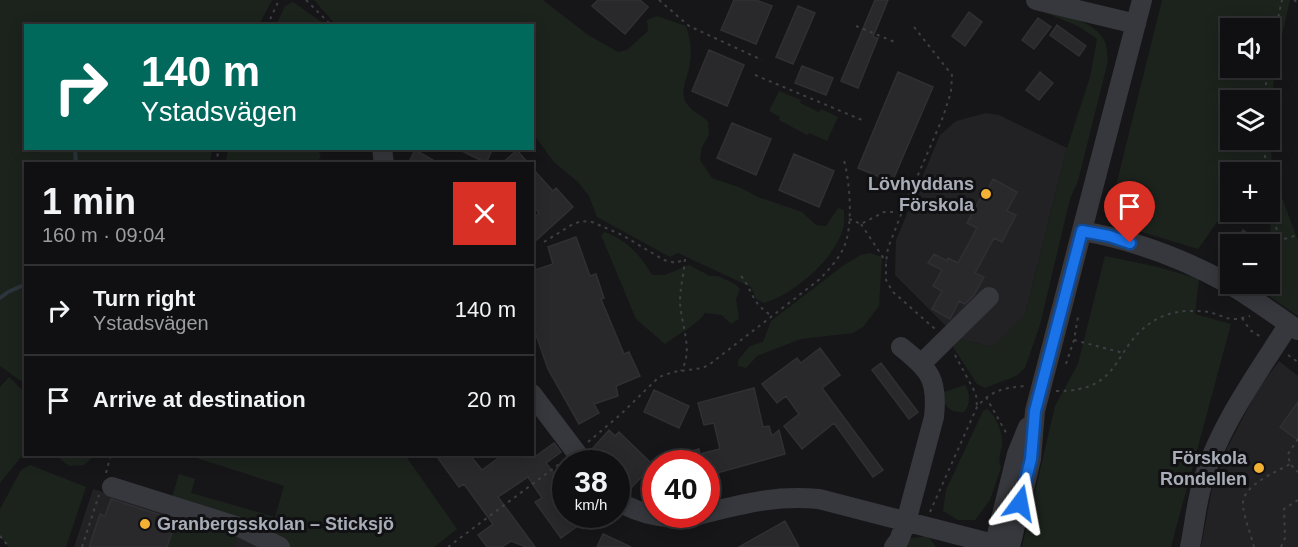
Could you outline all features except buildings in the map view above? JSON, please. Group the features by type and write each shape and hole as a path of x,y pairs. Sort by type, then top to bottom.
{"street":[{"path":"1036,0 1136,24"},
{"path":"720,510 766,499 794,496 819,499 1001,546 1017,454 1035,411 1142,0"},
{"path":"1082,231 1109,236 1172,257 1211,274 1293,327 1229,422 1214,453 1201,487 1190,547"},
{"path":"922,363 989,297"},
{"path":"894,547 915,524 934,417 935,385 922,363 901,347"},
{"path":"534,397 574,450"},
{"path":"106,484 242,528 280,547"}],"path":[{"path":"268,24 279,0"},
{"path":"306,0 330,24"},
{"path":"659,0 690,26 762,60"},
{"path":"1278,18 1282,0"},
{"path":"1294,0 1298,3"},
{"path":"856,26 897,43"},
{"path":"914,27 952,75 952,82 943,117 888,248 886,280 893,292 929,322 946,341 976,394 977,407"},
{"path":"755,75 862,120"},
{"path":"594,437 660,377 672,372 703,368 710,364 820,279 832,266 844,249 849,219 847,178 843,157"},
{"path":"861,224 884,212 902,212"},
{"path":"849,219 861,224 886,262"},
{"path":"544,242 573,224 582,221 592,222 622,234 664,260 676,263 685,259 680,302 685,325 687,362 681,371"},
{"path":"1280,240 1298,235"},
{"path":"741,276 760,308 772,316"},
{"path":"1054,391 1085,389 1103,379 1116,367 1139,330 1161,317 1183,310 1209,312 1235,320 1250,316 1264,294"},
{"path":"1066,364 1074,340 1078,317"},
{"path":"1074,340 1123,353"},
{"path":"915,524 942,482 966,435 977,407 986,397 1003,388 1026,386"},
{"path":"986,397 1009,438"},
{"path":"1298,439 1288,454 1290,464 1298,472"},
{"path":"82,547 106,484 111,456"},
{"path":"1254,547 1244,511 1244,498 1253,486 1290,464"},
{"path":"448,547 550,472"},
{"path":"1281,547 1285,538 1284,509 1298,500"},
{"path":"0,536 9,547"}],"shaded area":[{"path":"0,0 272,0 260,24 24,24 24,150 212,150 210,162 24,162 24,383 0,366"},
{"path":"314,0 543,0 588,35 618,52 627,50 648,31 647,20 657,16 686,26 691,53 684,94 689,106 708,122 709,135 702,147 700,160 712,178 802,212 816,225 826,226 838,208 844,210 844,227 838,241 822,264 800,284 776,299 764,303 756,299 751,287 678,253 670,257 597,217 589,196 578,182 554,162 534,135 534,24 335,24"},
{"path":"1162,0 1290,0 1280,44 1280,18 1220,18 1220,78 1274,78 1273,90 1220,90 1220,150 1271,150 1272,162 1220,162 1220,218 1198,249 1129,228 1115,217 1111,206"},
{"path":"293,2 324,24 276,24 285,6"},
{"path":"1039,10 1085,23 1093,28 1105,42 1108,61 1078,181 1070,199 1040,325 1025,368 1016,376 985,388 977,384 953,347 959,339 993,347 1025,315 1067,148 1090,77 1097,39 1078,26"},
{"path":"779,91 801,100 800,103 819,112 821,109 838,117 827,141 809,133 807,135 779,120 780,117 769,111"},
{"name":"Lövhyddans Förskola","path":"986,113 999,115 1067,148 1025,315 993,347 959,339 895,275 896,240 940,135 956,121"},
{"path":"228,150 317,150 321,154 318,162 226,162"},
{"path":"1280,192 1298,241 1298,316 1266,294 1280,294 1280,234 1271,234 1268,222 1280,222"},
{"path":"605,232 632,249 652,275 665,275 689,265 710,276 718,276 735,284 740,289 736,299 739,319 731,324 722,315 705,313 692,326 665,344 636,319 601,235"},
{"path":"870,253 882,257 879,306 863,327 853,333 801,339 757,356 746,368 738,366 738,360 750,346 763,342 771,321 844,265 861,255"},
{"path":"1105,256 1158,267 1199,279 1195,314 1231,324 1171,547 1022,547 1055,406 1078,364"},
{"name":"Förskola Rondellen","path":"1279,361 1298,376 1298,547 1201,547 1212,488 1227,448 1258,389"},
{"path":"9,377 24,392 24,453 0,483 0,387"},
{"path":"965,385 969,398 968,406 964,412 951,410 942,400 944,392"},
{"path":"987,409 995,418 1001,435 999,460 1001,467 990,500 975,520 958,520 943,511 946,490 983,411"},
{"path":"56,456 94,456 84,465 69,466"},
{"path":"190,456 406,456 457,529 434,547 290,547 262,532 171,500 179,474 195,479 191,493 275,517 284,486"},
{"path":"30,465 86,487 66,547 9,547 0,536 0,509 21,470"},
{"name":"Granbergsskolan – Sticksjö","path":"93,489 249,537 265,547 74,547"},
{"path":"177,515 238,534 235,547 167,547"},
{"path":"928,536 936,547 894,547 899,540"}],"waterway":[{"path":"75,150 76,162"},
{"path":"0,298 24,285"}],"place":[{"name":"Lövhyddans Förskola","path":"986,194"},
{"name":"Förskola Rondellen","path":"1259,468"},
{"name":"Granbergsskolan – Sticksjö","path":"145,524"}],"route":[{"path":"1020,503 1031,459 1035,411 1082,231 1130,243"}]}
